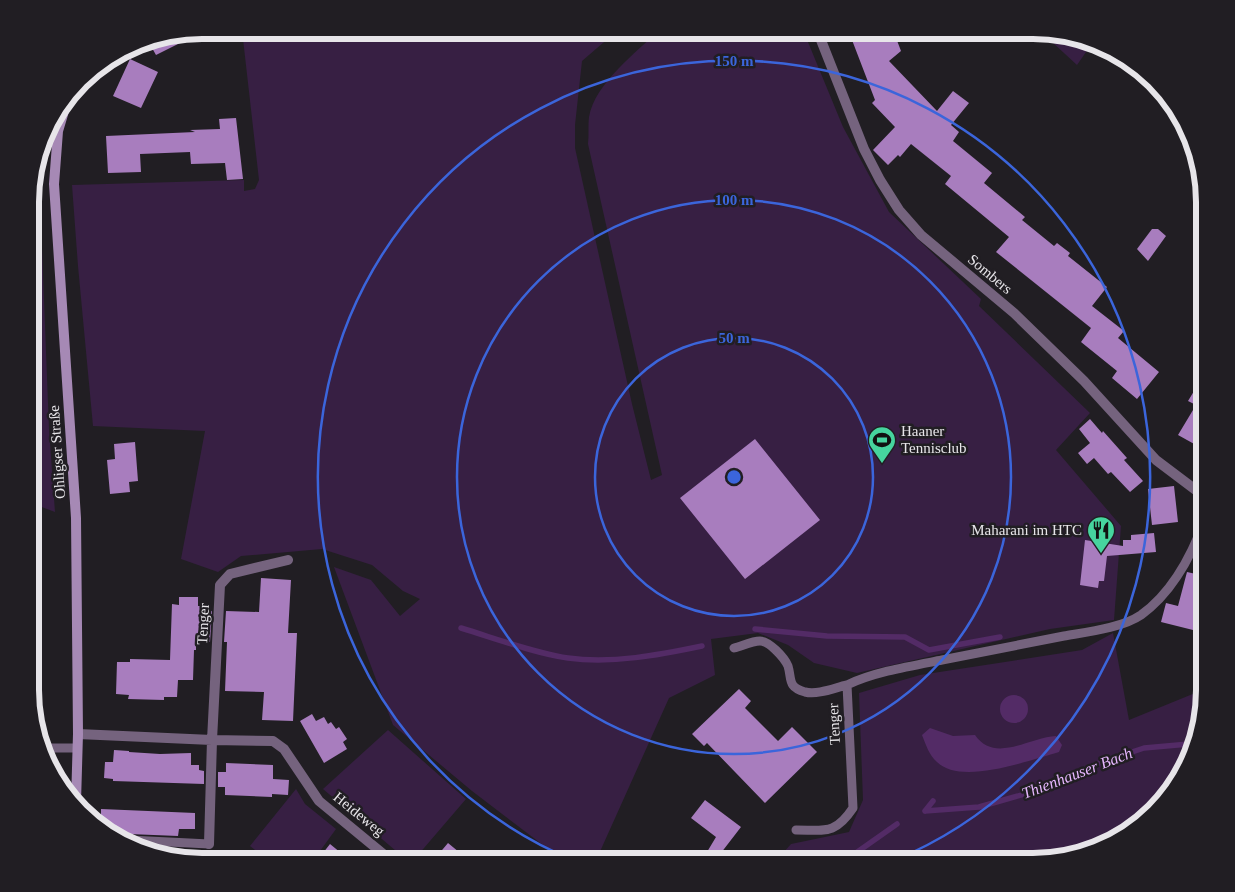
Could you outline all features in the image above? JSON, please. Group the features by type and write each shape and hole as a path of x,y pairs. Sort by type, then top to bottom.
{"main road":[{"name":"Ohligser Straße","path":"61,120 58,130 54,184 76,518 78,734 76,794"}],"street":[{"name":"Sombers","path":"821,39 864,149 880,180 899,210 921,235 1014,313 1084,381 1156,460 1196,490"},
{"name":"Tenger","path":"212,740 220,585 230,574 288,560"},
{"name":"Heideweg","path":"78,734 273,741 284,749 318,801 382,853"},
{"path":"209,844 212,740"}],"lane":[{"path":"846,685 916,665 1076,634 1118,624 1139,616 1160,599 1181,570 1196,544"},
{"name":"Tenger","path":"734,648 760,641 771,645 787,665 789,680 794,687 806,692 817,692 846,685 853,808 844,821 832,829 796,830"},
{"path":"49,748 77,748"},
{"path":"140,841 209,844"}],"shaded area":[{"path":"243,39 608,39 582,61 575,125 575,148 632,404 651,480 662,475 588,144 589,117 593,104 599,92 618,69 649,39 807,39 843,127 889,212 981,299 979,306 1090,413 1056,450 1121,526 1114,620 1050,629 857,673 814,663 788,645 758,633 711,639 715,675 669,698 599,853 553,853 472,791 393,725 334,567 371,580 400,616 420,599 403,591 372,565 322,549 241,556 218,572 181,559 205,431 93,426 72,185 244,180 244,191 255,189 259,180"},
{"path":"1050,40 1076,44 1089,48 1077,65"},
{"path":"39,222 41,222 49,429 55,512 39,506"},
{"path":"1113,633 1129,720 1196,693 1193,722 1188,743 1179,762 1163,790 1133,820 1086,845 1055,852 783,853 791,844 849,832 863,800 859,693 920,675 1082,650"},
{"path":"1014,695 1024,699 1028,709 1024,719 1014,723 1004,719 1000,709 1004,699"},
{"path":"930,728 953,736 975,735 992,748 1013,747 1046,737 1056,736 1062,745 1059,752 1014,765 996,769 962,772 948,769 937,762 932,756 922,735"},
{"path":"388,730 466,799 420,853 398,853 323,789"},
{"path":"296,789 305,804 336,829 319,853 259,853 250,846"}],"building":[{"path":"896,39 901,51 889,61 937,111 953,91 969,103 951,125 959,132 953,141 992,173 984,183 1025,217 1022,220 1054,246 1057,243 1070,253 1068,256 1107,287 1092,306 1124,331 1118,338 1159,372 1137,399 1112,378 1117,371 1081,342 1091,328 996,252 1009,237 945,184 951,176 911,144 900,157 898,155 888,165 873,150 895,127 872,103 875,100 852,40"},
{"path":"187,40 156,55 151,47"},
{"path":"130,59 158,72 141,108 113,96"},
{"path":"236,118 243,179 227,180 225,163 191,164 190,152 140,154 141,172 108,173 106,136 220,129 219,119"},
{"path":"1152,229 1158,229 1166,236 1148,261 1137,249"},
{"path":"1196,388 1196,405 1188,401"},
{"path":"1196,405 1196,445 1178,435"},
{"path":"1090,419 1127,458 1124,460 1143,481 1130,492 1111,472 1108,474 1094,458 1087,464 1078,453 1090,443 1079,429"},
{"path":"755,439 820,520 745,579 680,498"},
{"path":"135,442 138,481 129,482 130,492 110,494 107,460 115,459 114,444"},
{"path":"1174,486 1178,522 1152,525 1148,489"},
{"path":"1154,533 1156,552 1107,556 1104,581 1099,581 1098,588 1080,585 1085,540 1123,546 1123,540 1131,540 1131,535"},
{"path":"1187,572 1196,574 1196,631 1161,622 1166,603 1178,606"},
{"path":"261,578 291,580 288,633 297,633 293,721 262,720 264,692 225,691 227,642 224,642 226,611 259,612"},
{"path":"179,597 198,597 198,606 203,606 203,610 212,611 210,642 196,641 193,680 178,680 177,697 164,697 164,700 128,699 129,695 116,694 117,662 130,662 130,659 170,660 172,604 179,605"},
{"path":"739,689 751,701 745,708 778,741 792,727 817,752 765,803 707,743 704,746 692,734"},
{"path":"312,714 316,721 324,717 328,724 331,722 336,729 339,727 347,739 343,742 347,749 324,763 300,721"},
{"path":"114,750 160,754 191,753 191,765 199,765 199,770 204,771 204,784 113,781 113,779 104,778 105,762 113,762"},
{"path":"226,763 273,765 273,779 289,780 288,795 272,794 272,797 225,795 225,787 218,787 218,772 226,772"},
{"path":"705,800 741,827 721,853 706,853 716,837 691,818"},
{"path":"101,809 195,813 195,829 179,829 178,836 127,835 101,819"},
{"path":"448,843 460,853 440,853"},
{"path":"330,844 341,853 323,853"},
{"path":"163,848 178,849 178,851"}],"waterway":[{"path":"461,628 542,653 585,660 635,658 702,646"},
{"path":"755,629 827,636 905,637 929,650 1000,637"},
{"name":"Thienhauser Bach","path":"925,811 979,807 1046,788 1096,764 1144,748 1187,744"},
{"path":"925,811 933,801"},
{"name":"Thienhauser Bach","path":"856,853 897,824"}],"place":[{"name":"Haaner Tennisclub","path":"882,464"},
{"name":"Maharani im HTC","path":"1101,554"}]}
